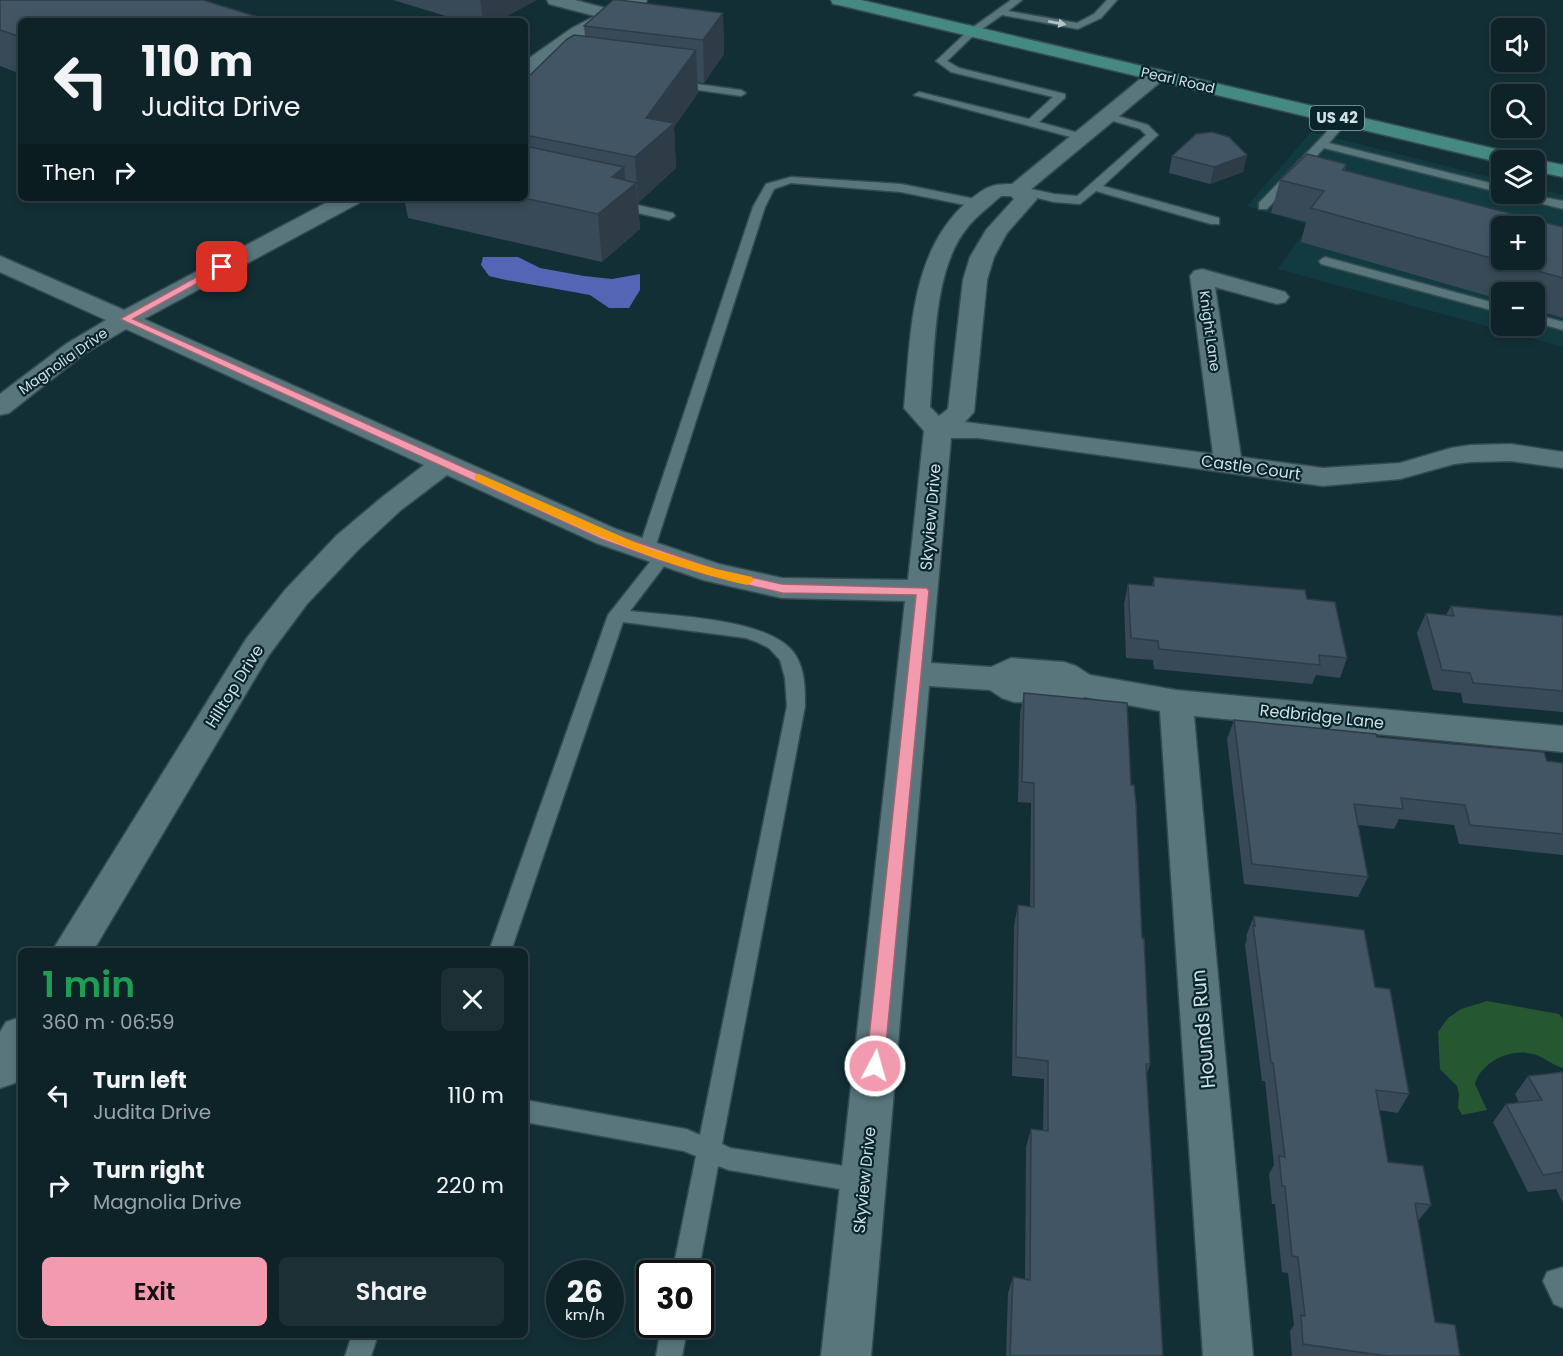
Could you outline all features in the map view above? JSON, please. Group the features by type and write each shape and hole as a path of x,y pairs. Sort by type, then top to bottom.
{"main road":[{"name":"Pearl Road","path":"839,0 1491,154"},
{"path":"1545,167 1563,171"}],"street":[{"path":"555,0 611,15"},
{"path":"528,67 578,32 639,0"},
{"path":"1017,190 1026,199 997,230 982,257 975,280 961,412 938,430 917,408 932,275 941,252 957,225 995,190 1017,190 1157,75"},
{"name":"Magnolia Drive","path":"0,407 75,349 125,319 344,202"},
{"path":"0,263 606,536 654,554 714,573 782,588 923,591"},
{"name":"Knight Lane","path":"1228,463 1202,276 1277,297"},
{"name":"Castle Court","path":"938,430 978,430 1323,477 1402,471 1456,455 1487,452 1522,453 1563,460"},
{"name":"Skyview Drive","path":"846,1356 938,430"},
{"name":"Hilltop Drive","path":"74,948 257,647 296,597 346,543 391,504 446,462"},
{"name":"Redbridge Lane","path":"915,673 998,679 1011,670 1064,674 1081,685 1176,702 1563,740"},
{"name":"Hounds Run","path":"1176,702 1228,1356"},
{"path":"0,1069 18,1040"}],"lane":[{"path":"1017,0 972,32 942,61 955,70 1061,96 1031,123"},
{"path":"1000,12 1078,26 1085,24 1108,7 1112,0"},
{"path":"528,68 553,69"},
{"path":"658,82 741,93"},
{"path":"919,95 1082,137"},
{"path":"1017,190 1054,198 1080,200 1152,135 1144,127 1107,116"},
{"path":"1263,206 1297,177 1320,144 1344,120"},
{"path":"1320,144 1491,187"},
{"path":"501,948 617,615 654,554 766,189 773,182 791,180 902,188 980,204"},
{"path":"1095,187 1215,221"},
{"path":"1545,201 1563,206"},
{"path":"603,202 669,216"},
{"path":"1325,261 1491,306"},
{"path":"1545,321 1563,326"},
{"path":"617,615 749,632 770,639 784,649 795,673 796,706 688,1260"},
{"path":"528,1112 686,1140 729,1159 863,1181"},
{"path":"1563,1280 1556,1281 1563,1295"},
{"path":"358,1356 364,1338"},
{"path":"669,1356 672,1338"}],"shaded area":[{"path":"1311,132 1491,177 1491,204 1545,204 1545,190 1563,195 1563,347 1523,336 1545,336 1545,282 1491,282 1491,327 1278,269 1309,225 1247,206"}],"green space":[{"path":"1487,1001 1559,1014 1563,1019 1563,1068 1533,1054 1516,1053 1498,1058 1484,1069 1475,1084 1487,1110 1462,1115 1458,1108 1457,1086 1440,1069 1438,1032 1448,1018 1461,1009"}],"water":[{"path":"483,257 518,257 540,268 584,276 612,279 640,274 640,290 629,308 609,308 590,295 489,276 481,265"}],"building":[{"path":"0,0 203,0 261,18 18,18 18,36 0,30"},
{"path":"613,0 723,13 703,40 584,26"},
{"path":"574,35 696,50 646,118 674,123 635,157 528,136 528,77"},
{"path":"1212,132 1229,137 1247,155 1214,167 1172,156 1196,134"},
{"path":"528,147 624,167 612,177 636,183 598,214 528,199"},
{"path":"1307,154 1346,164 1343,170 1521,216 1491,216 1491,258 1311,208 1324,191 1280,180"},
{"path":"1545,222 1563,227 1563,278 1534,270 1545,270"},
{"path":"1154,577 1305,590 1307,599 1335,602 1347,658 1319,655 1320,665 1159,649 1158,641 1131,638 1128,584 1154,586"},
{"path":"1451,606 1563,616 1563,691 1473,683 1470,673 1442,670 1426,613 1454,616"},
{"path":"1024,693 1127,703 1131,785 1134,785 1136,803 1142,938 1144,938 1150,1064 1146,1064 1163,1356 1010,1356 1013,1277 1030,1280 1031,1129 1048,1131 1048,1061 1016,1057 1018,905 1034,907 1034,783 1022,782"},
{"path":"1234,720 1376,734 1377,737 1544,752 1547,761 1563,763 1563,834 1470,825 1465,805 1401,798 1403,809 1354,804 1368,877 1252,864"},
{"path":"1254,916 1364,930 1375,987 1390,989 1409,1094 1376,1090 1388,1162 1423,1166 1431,1205 1415,1203 1435,1322 1455,1325 1460,1356 1387,1356 1303,1344 1301,1315 1305,1316 1298,1257 1292,1256 1285,1186 1282,1186 1279,1156 1285,1157 1253,925 1255,926"},
{"path":"1563,1072 1563,1172 1543,1175 1506,1104 1542,1100 1528,1076"}],"slow traffic":[{"path":"479,478 606,536 714,573 747,580"}],"route":[{"path":"222,267 125,319 606,536 663,557 714,573 782,588 923,591 875,1066"}]}
